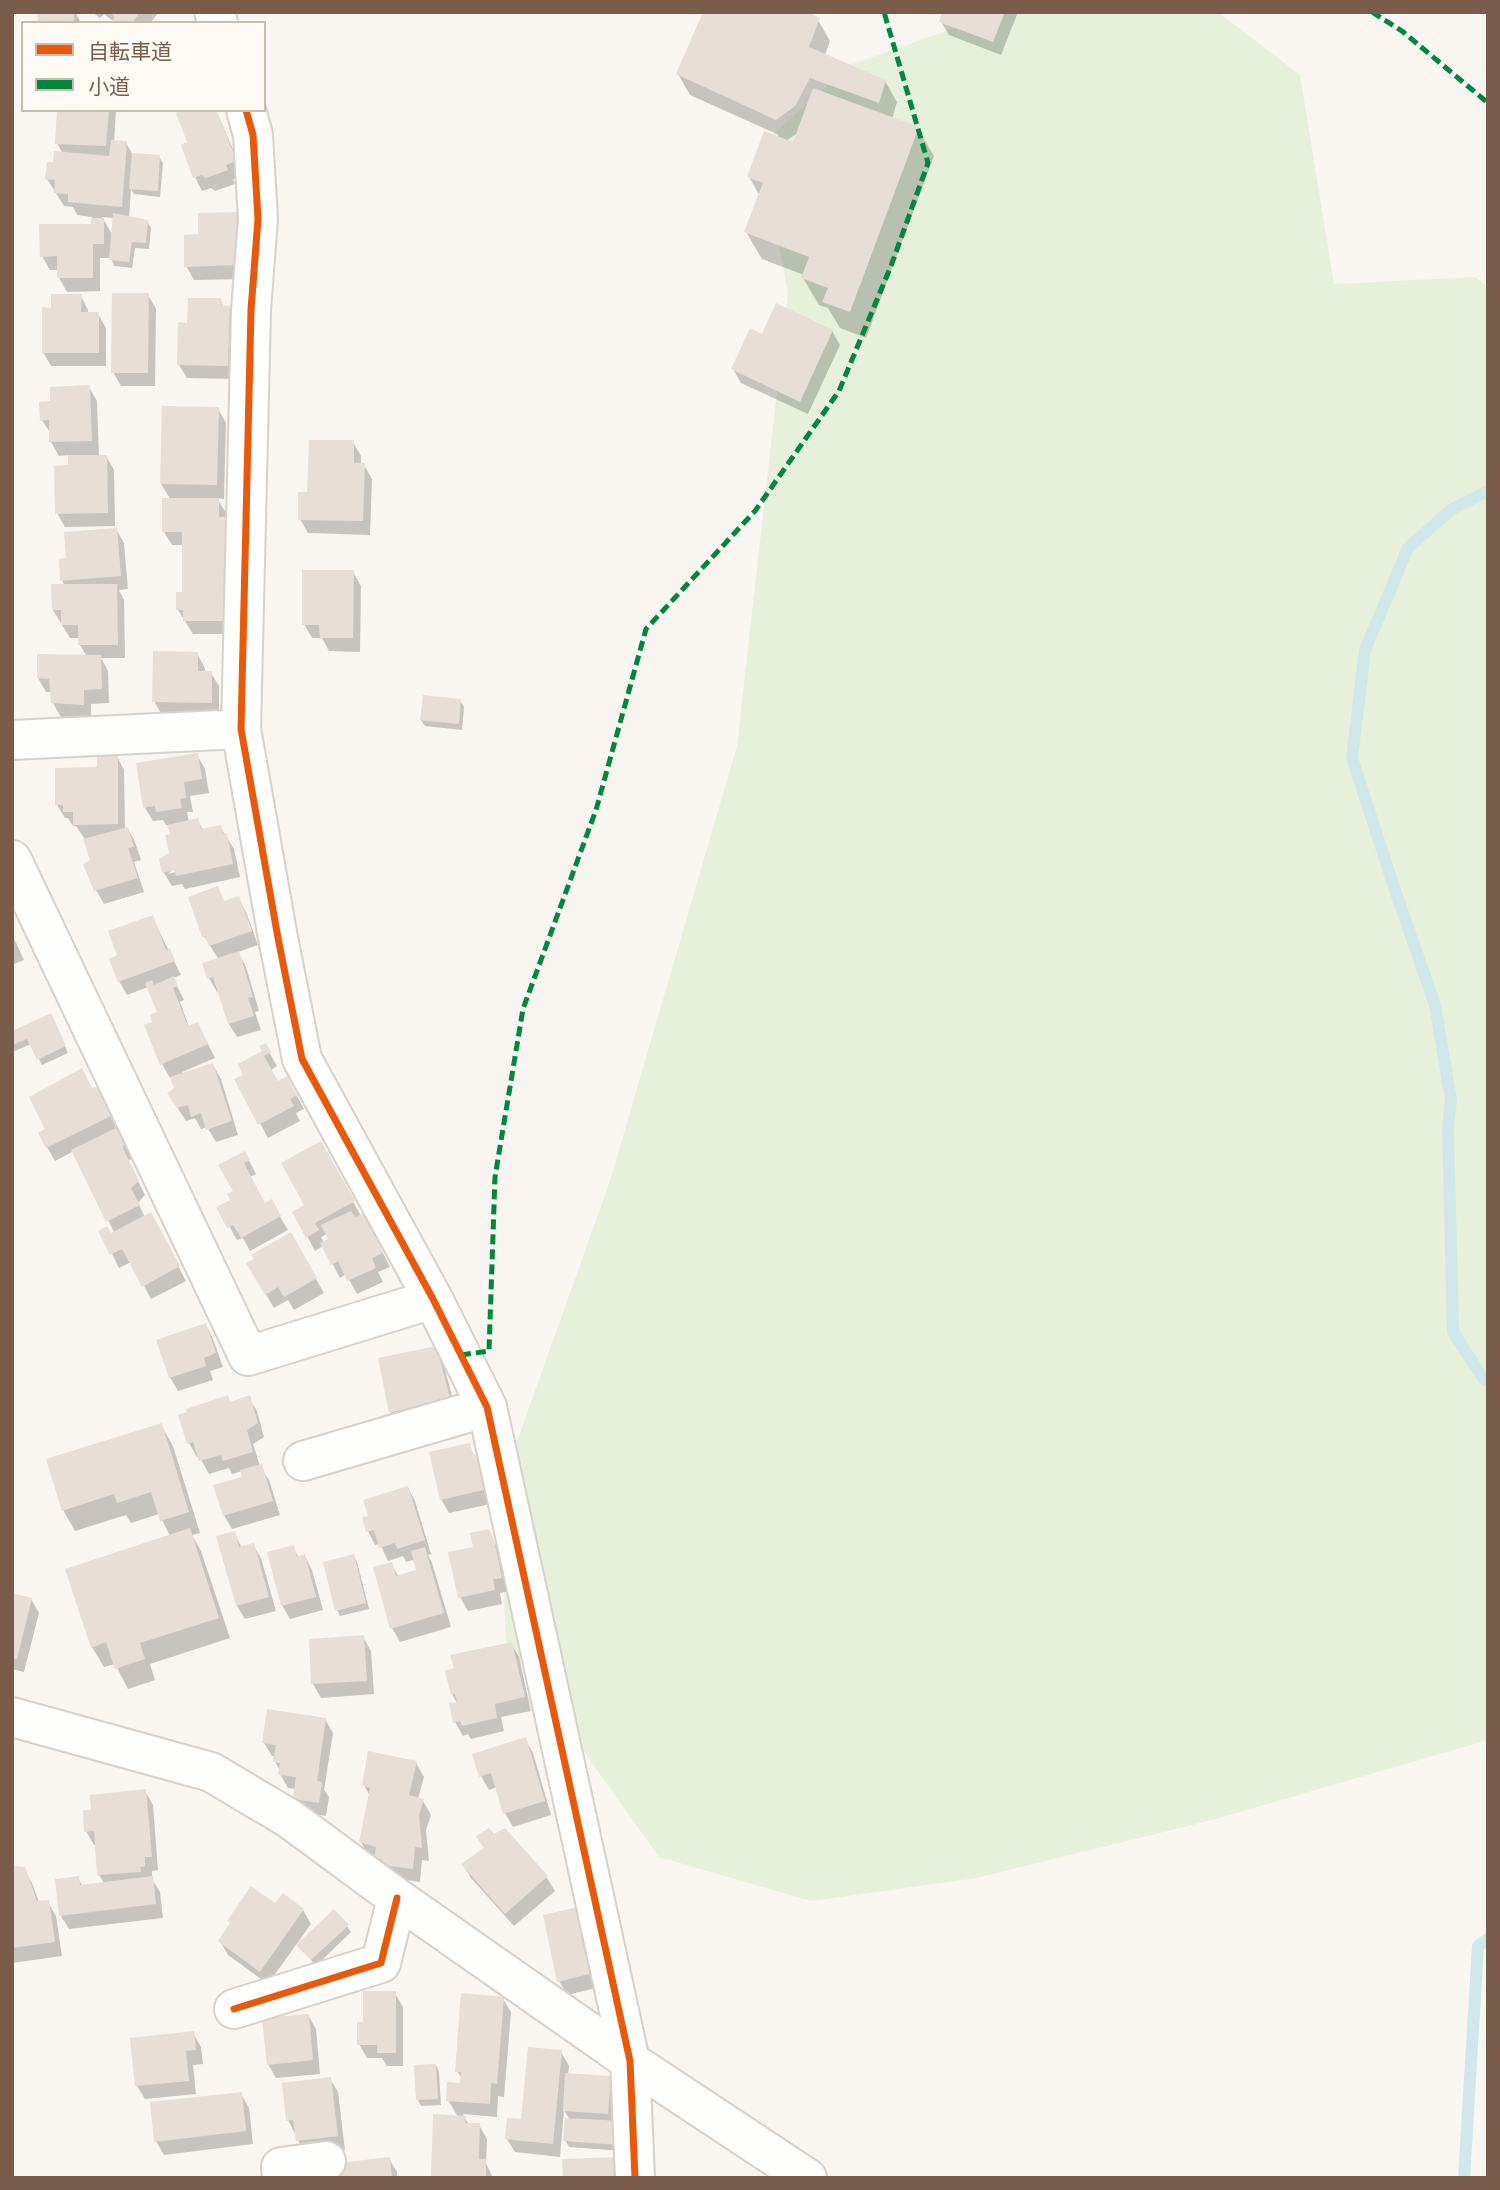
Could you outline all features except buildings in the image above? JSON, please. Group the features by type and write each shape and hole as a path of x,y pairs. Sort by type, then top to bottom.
{"street":[{"path":"247,112 253,135 258,219 251,310 241,729 302,1059 433,1299 487,1407 629,2061 635,2178"},
{"path":"12,740 241,729"},
{"path":"12,860 248,1356 433,1299"},
{"path":"303,1461 487,1407"},
{"path":"12,1717 211,1772 290,1819 397,1898 629,2061 807,2178"},
{"path":"234,2009 381,1964 397,1898"},
{"path":"282,2178 281,2166 326,2161"}],"green space":[{"path":"1000,12 1218,12 1300,75 1334,284 1475,277 1488,287 1488,1740 1212,1820 977,1878 811,1901 659,1857 506,1642 500,1489 610,1181 737,746 788,293 760,146 850,65"}],"waterway":[{"path":"1488,491 1452,509 1408,548 1365,650 1352,758 1435,1005 1451,1100 1448,1127 1453,1332 1483,1378 1488,1381"},
{"path":"1464,2178 1478,1946 1488,1939"}],"marked path":[{"path":"461,1355 489,1351 495,1177 523,1009 596,810 646,629 755,511 839,391 891,266 928,163 884,12"},
{"path":"1372,12 1402,31 1488,103"}],"cycle path":[{"path":"247,112 253,135 258,219 251,310 241,729 278,938 302,1059 433,1299 487,1407 630,2061 635,2178"},
{"path":"234,2009 381,1963 397,1898"}]}
